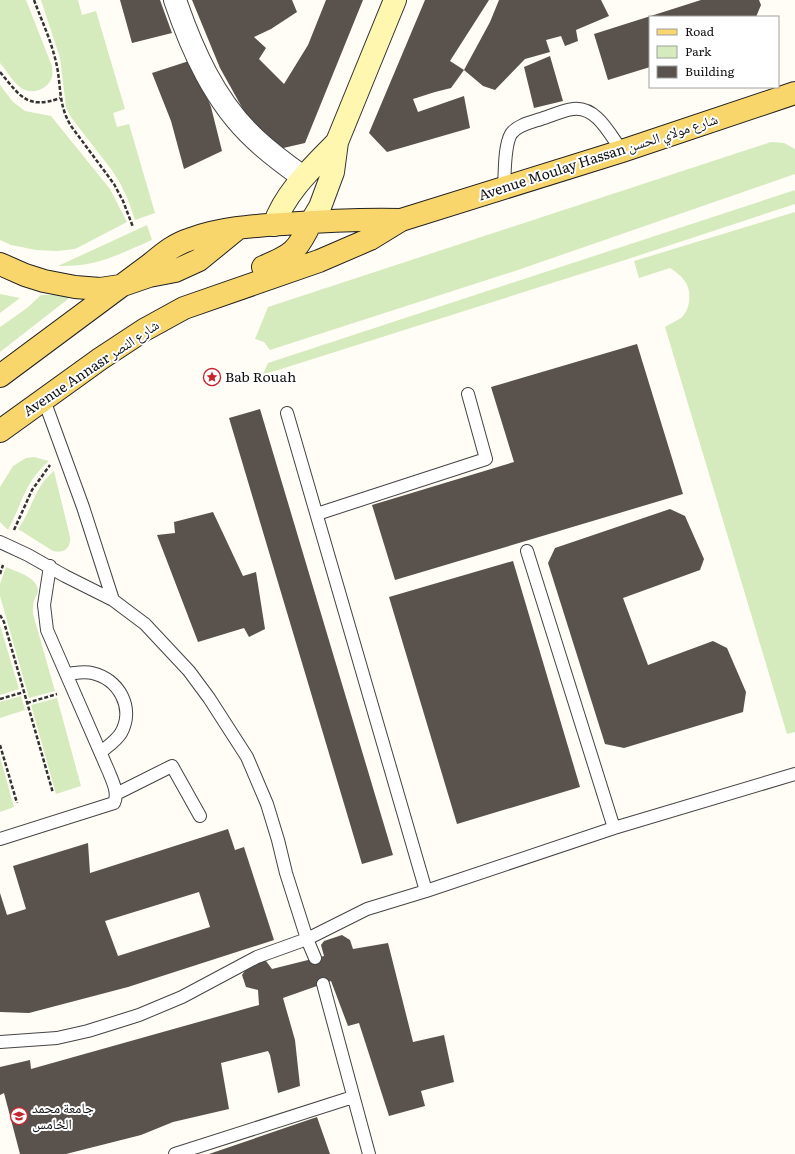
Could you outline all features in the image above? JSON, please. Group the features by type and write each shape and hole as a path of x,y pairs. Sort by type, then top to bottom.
{"main road":[{"name":"Avenue Moulay Hassan شارع مولاي الحسن","path":"184,308 319,261 370,239 401,220 622,151 795,93"},
{"name":"Avenue Moulay Hassan شارع مولاي الحسن","path":"311,222 363,219 401,220"},
{"path":"0,376 169,248 191,238 214,232 238,228 311,222"},
{"path":"100,359 116,341 175,300 288,256 298,246 311,222"},
{"path":"0,264 25,275 44,281 75,287 100,289 120,286"},
{"name":"Avenue Annasr شارع النصر","path":"0,431 100,359 144,330 184,308"}],"street":[{"path":"175,0 184,26 201,64 217,92 238,121 254,138 303,177"},
{"path":"311,222 320,206 333,172 338,142 395,0"},
{"path":"274,225 280,212 303,177 338,142"}],"lane":[{"path":"504,188 507,143 511,134 516,128 574,109 584,110 593,114 622,151"},
{"path":"317,514 486,459 468,394"},
{"path":"44,400 83,507 113,600"},
{"path":"287,413 426,891"},
{"path":"0,542 50,566 65,576 113,600 145,624 189,671 209,698 247,757 267,804 286,873 307,939 315,958"},
{"path":"527,551 614,828"},
{"path":"0,839 114,803 116,794 108,770 52,641 45,618 45,593 50,566"},
{"path":"67,674 82,672 100,675 114,684 120,691 124,700 126,717 124,726 115,741 100,752"},
{"path":"116,794 172,766 200,816"},
{"path":"0,1042 57,1038 88,1031 138,1015 182,997 257,957 307,939 367,909 426,891 614,828 795,774"},
{"path":"323,984 369,1154"},
{"path":"175,1154 353,1097"}],"path":[{"path":"34,0 55,58 58,72 60,98 66,118 114,184 123,201 133,227"},
{"path":"0,72 18,93 30,101 50,101 60,98"},
{"path":"14,530 32,490 50,465"},
{"path":"0,574 3,565"},
{"path":"0,615 4,622 53,793"},
{"path":"27,703 74,689"},
{"path":"0,699 24,692"},
{"path":"0,745 17,803"}],"green space":[{"path":"0,0 26,0 52,66 51,80 41,89 36,91 27,91 23,89 14,81 0,63"},
{"path":"41,0 78,0 82,15 96,11 125,109 113,113 117,127 129,124 155,213 135,220 120,183 70,116 66,107 60,58"},
{"path":"0,85 13,102 25,111 51,116 110,189 127,222 75,249 57,251 36,250 11,245 0,240"},
{"path":"771,142 784,143 795,149 795,174 515,271 270,350 264,342 255,339 268,307"},
{"path":"795,190 795,204 625,260 263,374 268,363"},
{"path":"795,212 795,732 787,734 665,327 684,315 689,301 688,287 681,276 670,268 639,278 634,261"},
{"path":"147,225 152,240 96,262 72,266 58,266"},
{"path":"0,294 20,298 0,313"},
{"path":"41,295 64,295 68,297 68,299 0,352 0,327 27,308"},
{"path":"34,457 49,461 34,477 29,485 8,530 0,522 0,487 13,466 26,458"},
{"path":"54,471 70,537 68,547 60,552 53,551 18,529 37,492"},
{"path":"6,567 31,579 35,582 37,587 38,592 34,601 33,614 55,691 29,698 0,596 0,584"},
{"path":"0,625 19,689 0,695"},
{"path":"21,696 25,710 0,718 0,702"},
{"path":"57,698 81,786 56,794 31,705"},
{"path":"0,757 14,807 0,812"}],"building":[{"path":"120,0 160,0 172,33 132,43"},
{"path":"192,0 292,0 297,12 271,29 254,37 266,48 259,59 284,84 308,45 326,0 363,0 305,143 279,149 249,120 220,68"},
{"path":"425,0 489,0 450,61 464,70 451,88 413,99 418,112 464,96 470,128 387,152 369,133"},
{"path":"499,0 601,0 609,16 576,30 578,41 565,46 561,36 546,40 550,52 525,59 495,90 483,86 464,70 490,22"},
{"path":"701,0 759,0 761,5 756,16 651,16"},
{"path":"649,17 649,67 608,80 594,34"},
{"path":"550,56 563,101 534,108 524,67"},
{"path":"192,60 211,107 222,151 184,169 171,121 152,73"},
{"path":"637,344 683,494 395,580 372,505 514,462 491,387"},
{"path":"260,409 393,855 362,864 229,418"},
{"path":"670,509 685,516 704,559 700,570 623,598 648,665 713,641 727,648 746,692 743,712 624,748 605,744 548,563 555,548"},
{"path":"213,512 243,576 256,572 265,629 249,637 244,628 198,642 157,535 175,533 174,522"},
{"path":"513,561 580,787 457,824 389,597"},
{"path":"228,829 235,850 244,847 274,940 128,987 29,1013 0,1012 0,893 7,915 26,909 13,866 88,843 90,873","holes":["199,892 210,927 118,956 105,921"]},
{"path":"342,935 350,940 353,949 388,943 413,1042 444,1035 454,1082 421,1091 425,1106 389,1116 359,1023 348,1026 331,981 283,998 295,1040 300,1086 278,1093 268,1051 221,1063 229,1109 173,1122 141,1135 66,1154 20,1154 4,1093 0,1095 0,1067 30,1060 31,1069 259,1005 258,990 246,987 242,975 257,959 266,961 272,969 324,956 321,945 324,941"},
{"path":"317,1117 330,1154 209,1154"}],"place":[{"name":"Bab Rouah","path":"212,377"},
{"name":"جامعة محمد الخامس","path":"19,1116"}]}
